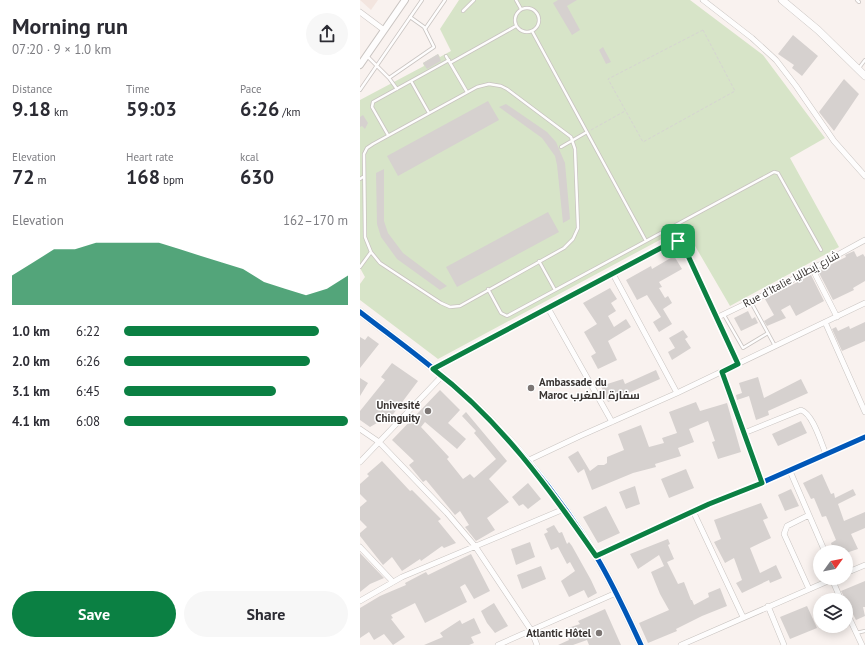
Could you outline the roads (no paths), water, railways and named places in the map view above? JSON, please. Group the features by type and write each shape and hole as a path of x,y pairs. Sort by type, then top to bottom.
{"main road":[{"path":"782,0 818,30 865,76"}],"street":[{"path":"360,65 405,0"},
{"path":"703,0 752,38 776,60 834,141 865,176"},
{"path":"360,12 384,30"},
{"name":"Rue d'Italie شارع إيطاليا","path":"716,318 865,240"},
{"path":"433,369 669,243 678,241 684,247 738,364"},
{"path":"812,268 837,316"},
{"path":"613,274 677,393"},
{"path":"527,461 722,372 865,303"},
{"path":"548,308 612,422"},
{"path":"360,312 442,376 485,416 527,461 564,509 596,556 641,645"},
{"path":"825,322 865,412"},
{"path":"722,372 762,483"},
{"path":"360,462 442,376"},
{"path":"744,433 801,410 807,413 810,418 826,454"},
{"path":"360,429 379,442 447,513 475,546 531,630 537,645"},
{"path":"596,556 693,511 762,483 865,437"},
{"path":"790,470 822,545"},
{"path":"360,601 393,582 564,509"},
{"path":"693,511 743,617"},
{"path":"809,515 787,526 784,534 809,589"},
{"path":"360,547 393,582"},
{"path":"853,570 865,565"},
{"path":"681,645 819,585"},
{"path":"498,645 616,594"},
{"path":"768,606 784,645"},
{"path":"853,627 862,645"}],"lane":[{"path":"360,90 422,0"},
{"path":"425,29 445,0"},
{"path":"463,11 474,0"},
{"path":"516,0 521,9"},
{"path":"521,9 531,9 538,15 538,26 532,32 521,32 516,26 514,18 521,9"},
{"path":"389,78 434,49 434,44 425,29 410,17"},
{"path":"388,136 372,105 375,101 516,26"},
{"path":"532,32 646,241"},
{"path":"366,55 398,89"},
{"path":"446,56 467,92"},
{"path":"859,69 865,60"},
{"path":"411,81 429,113"},
{"path":"489,84 501,86 568,134 573,140 575,149 578,228 569,244 460,306 446,306 380,263 370,252 365,237 363,158 365,151 370,146 429,113 483,85 489,84"},
{"path":"561,147 587,132"},
{"path":"488,289 501,313 507,316 776,172 778,173 821,250"},
{"path":"360,179 364,177"},
{"path":"360,267 370,252"},
{"path":"539,261 555,290"},
{"path":"751,301 775,346"},
{"path":"724,315 740,346 743,348 768,333"},
{"path":"856,634 865,631"}],"place":[{"name":"Ambassade du Maroc سفارة المغرب","path":"531,388"},
{"name":"Univesité Chinguity","path":"428,411"},
{"name":"Atlantic Hôtel","path":"599,633"}]}
